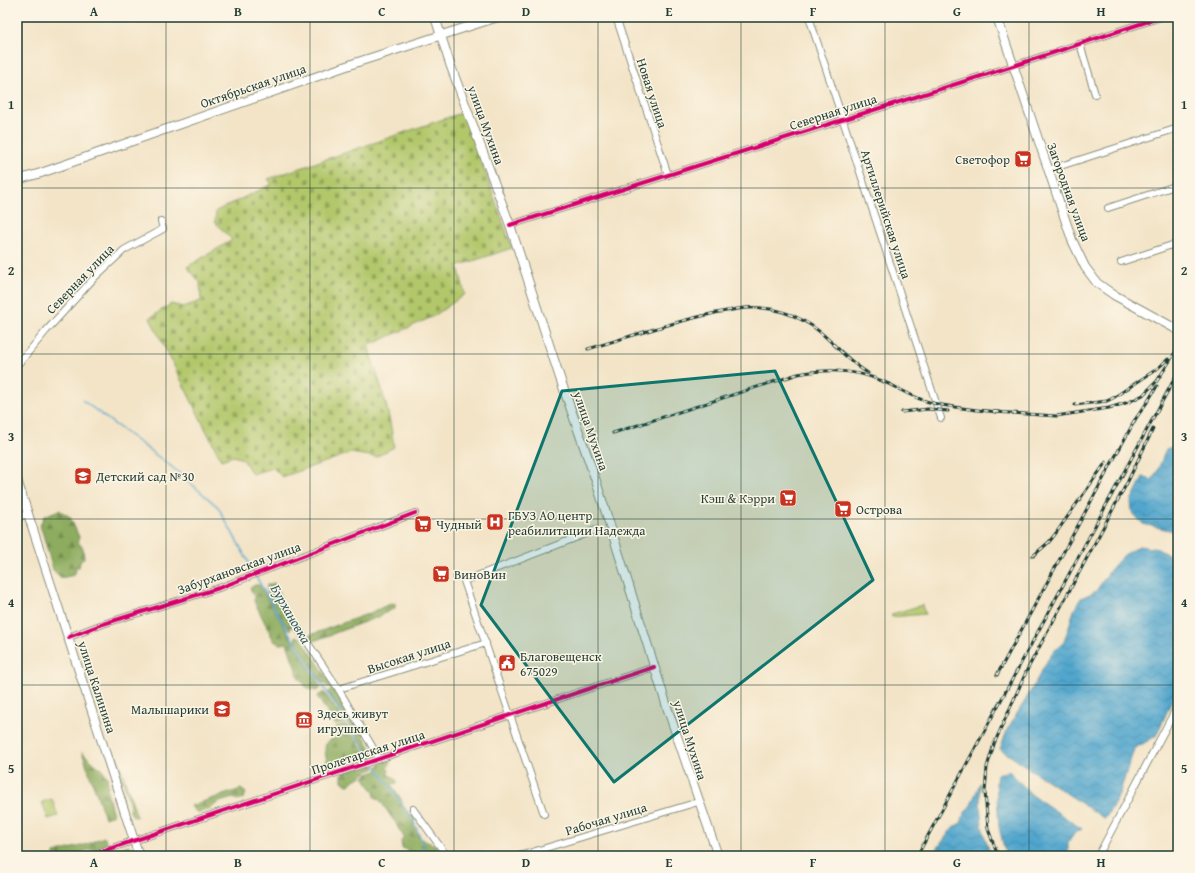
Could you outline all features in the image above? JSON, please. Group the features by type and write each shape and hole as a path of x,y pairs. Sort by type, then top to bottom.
{"main road":[{"name":"улица Мухина","path":"435,17 510,225 561,381 596,481 698,802 718,856"},
{"name":"Октябрьская улица","path":"17,180 41,173 358,62 498,17"},
{"name":"Загородная улица","path":"997,17 1072,240 1086,267 1097,283 1114,295 1174,328"},
{"name":"улица Калинина","path":"17,480 139,856"}],"street":[{"name":"Новая улица","path":"616,17 668,175"},
{"name":"Артиллерийская улица","path":"809,17 942,418"},
{"name":"Северная улица","path":"510,225 844,120 1161,17"},
{"path":"1080,44 1095,94"},
{"path":"1048,170 1178,128"},
{"path":"1108,208 1178,186"},
{"name":"Северная улица","path":"17,363 20,362 95,277 124,250 163,229 161,221"},
{"path":"1121,262 1178,243"},
{"name":"Забурхановская улица","path":"69,637 103,624 208,592 415,513"},
{"path":"17,517 29,514"},
{"path":"544,814 464,581 596,530"},
{"path":"297,627 339,689 375,760"},
{"name":"Высокая улица","path":"339,689 486,643"},
{"name":"Пролетарская улица","path":"88,856 654,667"},
{"path":"1098,856 1178,705"},
{"name":"Рабочая улица","path":"519,856 698,802"},
{"path":"413,809 447,856"}],"highlighted area":[{"path":"775,371 873,580 614,782 481,605 562,391"}],"green space":[{"path":"464,112 512,248 458,266 465,294 434,316 368,346 387,408 394,447 376,457 351,453 282,477 273,468 252,474 243,459 233,456 221,460 150,318 171,304 183,307 201,301 200,282 187,267 232,240 215,222 216,211 272,184 268,179"},
{"path":"59,510 70,517 79,537 78,542 83,548 84,558 80,562 79,567 75,567 76,571 74,575 61,578 53,570 40,526 44,516"},
{"path":"274,583 283,605 291,619 292,625 290,630 279,614 267,590 267,585"},
{"path":"255,585 259,585 321,688 316,691 308,689 299,679 287,643 280,644 274,641 254,601 255,597 250,588"},
{"path":"395,603 395,608 378,618 311,642 307,637 385,606"},
{"path":"922,605 925,614 892,617 892,614"},
{"path":"296,636 301,638 335,689 327,686 321,681 295,640"},
{"path":"331,689 338,694 377,758 372,759 328,692"},
{"path":"324,692 345,723 335,725 317,696"},
{"path":"346,725 368,759 339,770 328,770 325,750 326,743 339,735 336,727"},
{"path":"82,752 102,769 107,777 108,796 113,815 105,818"},
{"path":"113,756 118,758 137,817 133,816 130,812 130,805 123,781 118,779 112,761"},
{"path":"389,760 390,764 387,768 389,770 388,775 394,777 398,783 391,784 401,799 404,809 416,819 413,824 417,833 421,839 436,845 437,850 443,854 443,856 408,856 408,850 402,848 401,841 404,837 380,800 375,797 374,791 364,777 367,774 377,771 381,763"},
{"path":"369,764 373,765 375,768 349,785 342,781 342,773"},
{"path":"241,789 246,793 244,798 238,800 233,798 219,802 209,809 198,813 190,806"},
{"path":"52,799 58,816 48,819 42,802"},
{"path":"104,837 107,842 102,849 88,850 71,856 54,856 54,853 88,844"},
{"path":"129,845 133,856 129,856 128,853 120,856 95,856"}],"water":[{"path":"1178,445 1178,532 1143,524 1132,512 1131,501 1143,477 1152,480 1158,470 1166,449"},
{"path":"1139,546 1158,549 1178,561 1178,681 1170,705 1156,736 1134,749 1119,795 1105,819 1000,749 1008,728 1051,654 1064,642 1074,610 1081,598 1096,591 1111,569 1124,555"},
{"path":"1009,771 1032,795 1082,829 1074,833 1068,842 1068,856 1006,856 999,827 996,782 997,774"},
{"path":"980,783 983,829 992,856 935,856 937,849 953,827 961,823 964,814 971,805"}],"waterway":[{"name":"Бурхановка","path":"82,400 172,467 218,507 254,572"},
{"name":"Бурхановка","path":"255,575 301,653 372,760"},
{"name":"Бурхановка","path":"374,763 414,822 428,856"}],"railway":[{"path":"588,349 664,326 711,314 736,309 762,308 787,313 811,325 851,361 868,373"},
{"path":"994,412 1056,416 1109,408 1129,402 1143,395 1157,381 1178,348"},
{"path":"1075,405 1107,401 1157,369 1168,359"},
{"path":"613,433 798,374 819,371 840,371 861,374 882,381 917,398 929,402 972,410 999,412"},
{"path":"917,856 1178,372"},
{"path":"1132,424 1157,386"},
{"path":"902,412 928,409 948,411"},
{"path":"997,675 1135,420"},
{"path":"998,856 988,829 985,792 987,767 994,744 1027,670 1128,481 1153,429"},
{"path":"1033,556 1049,542 1056,533 1106,462"}],"cycle path":[{"path":"510,225 1013,66 1161,17"},
{"path":"69,637 103,624 219,588 415,513"},
{"path":"88,856 654,667"}],"place":[{"name":"Светофор","path":"1023,159"},
{"name":"Детский сад №30","path":"83,476"},
{"name":"Кэш & Кэрри","path":"788,498"},
{"name":"Острова","path":"843,509"},
{"name":"ГБУЗ АО центр реабилитации Надежда","path":"495,522"},
{"name":"Чудный","path":"423,524"},
{"name":"ВиноВин","path":"441,574"},
{"name":"Благовещенск 675029","path":"507,663"},
{"name":"Малышарики","path":"222,709"},
{"name":"Здесь живут игрушки","path":"304,720"}]}
